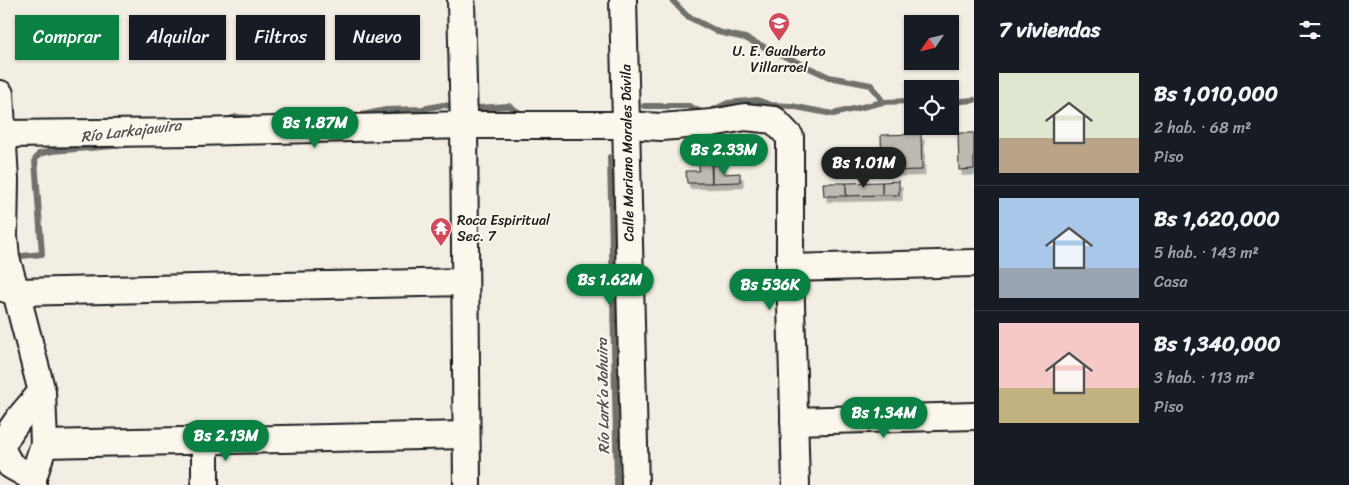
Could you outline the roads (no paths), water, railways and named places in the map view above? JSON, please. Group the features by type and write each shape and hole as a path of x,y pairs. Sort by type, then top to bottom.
{"street":[{"path":"461,0 468,485"},
{"name":"Calle Mariano Morales Dávila","path":"623,0 635,485"},
{"path":"0,94 4,236 8,289 42,392 44,444 33,482 10,465 1,448 20,416 42,392"},
{"path":"2,134 197,132 464,125 626,125 661,127 712,124 745,117 774,120 790,137 790,268 796,485"},
{"path":"790,268 974,263"},
{"path":"8,289 465,282"},
{"path":"794,420 974,416"},
{"path":"44,444 466,435"},
{"path":"205,440 205,485"}],"waterway":[{"name":"Río Lark’a Jahuira","path":"672,0 687,16 718,32 745,38 829,77 871,85 883,102 904,101"},
{"name":"Río Lark’a Jahuira","path":"644,106 689,106 701,112 709,112 728,103 757,100 771,105 791,106 833,114 883,102"},
{"name":"Río Lark’a Jahuira","path":"959,101 974,100"},
{"name":"Río Larkajawira","path":"352,117 386,110 422,109 443,105 458,107"},
{"name":"Río Larkajawira","path":"468,108 509,106 525,116"},
{"name":"Río Larkajawira","path":"226,120 236,117 251,118"},
{"name":"Río Larkajawira","path":"11,257 42,254 35,160 39,154 52,151 126,145"},
{"name":"Río Lark’a Jahuira","path":"610,157 617,485"}],"place":[{"name":"U. E. Gualberto Villarroel","path":"779,42"},
{"name":"Roca Espiritual Sec. 7","path":"441,247"}]}
